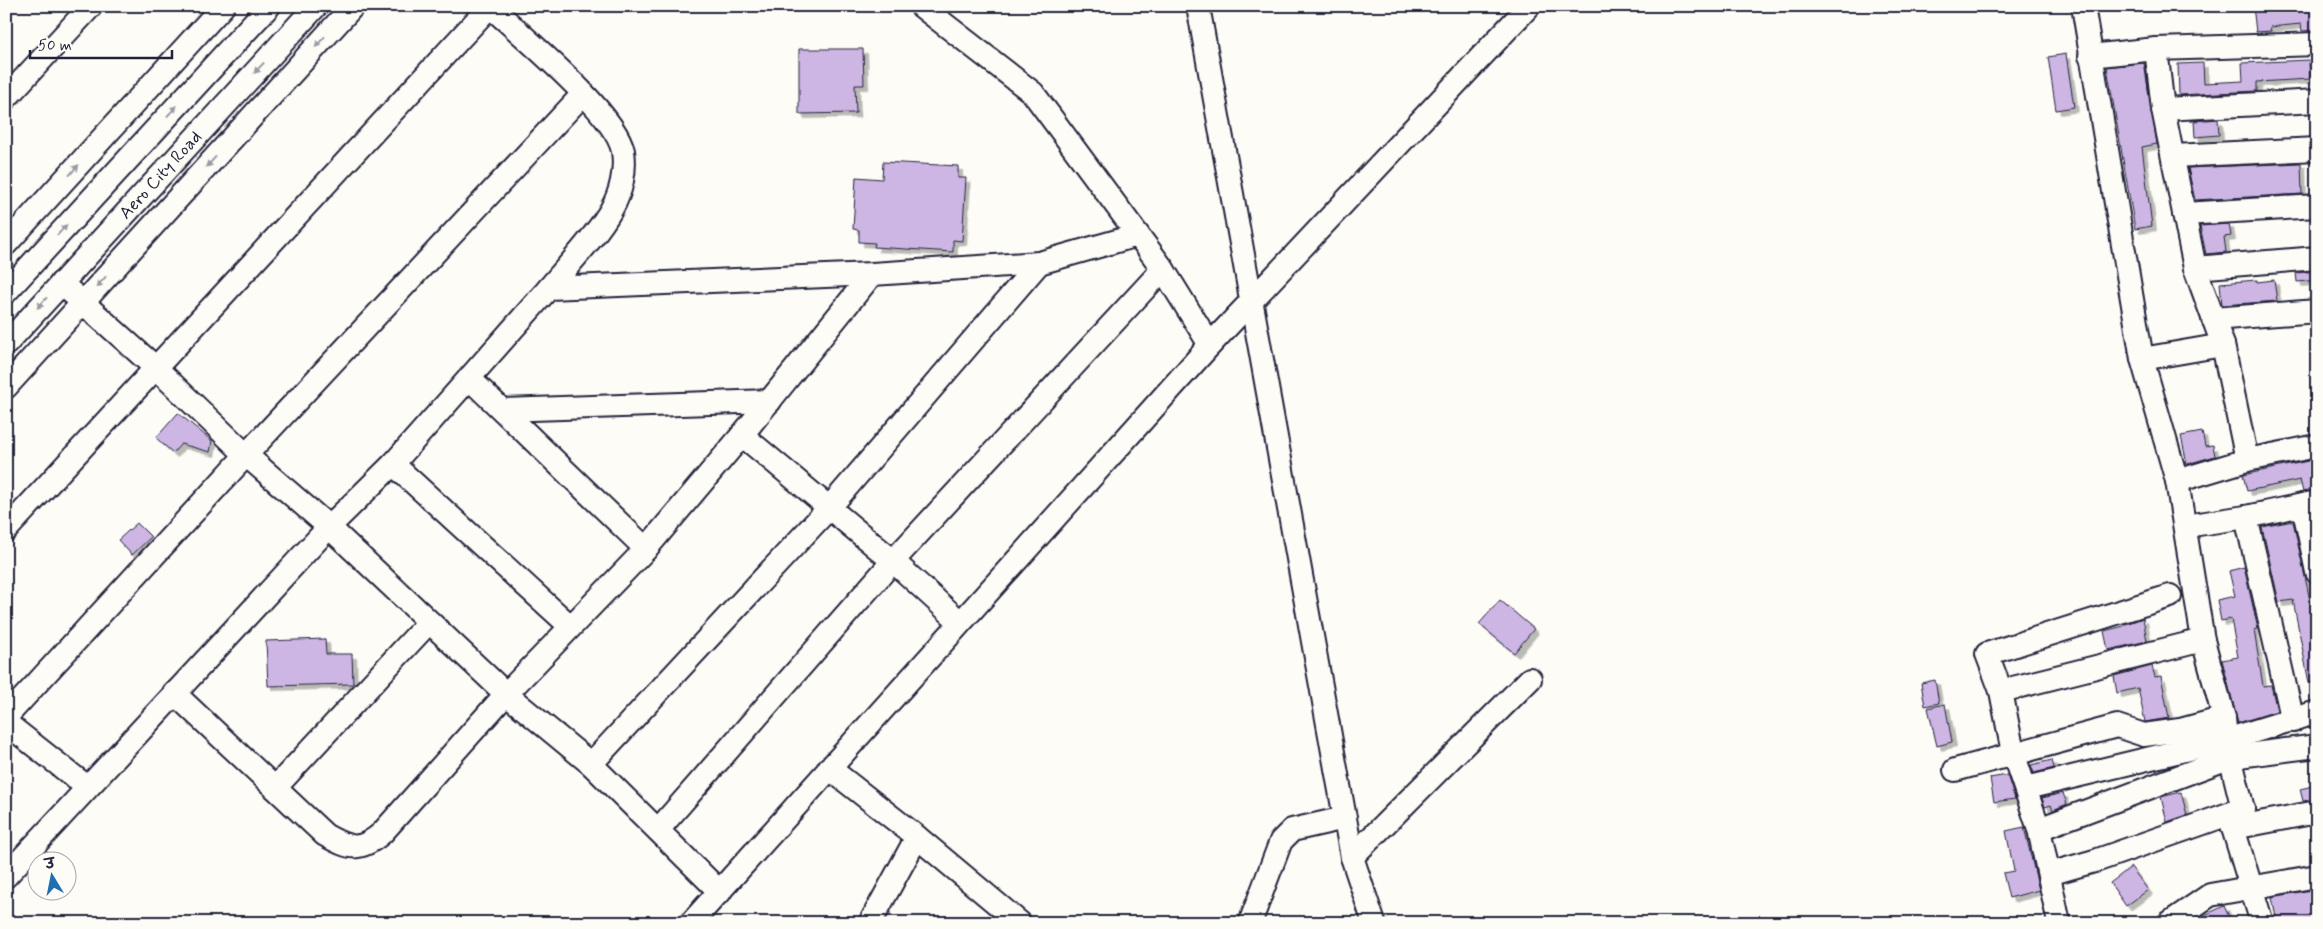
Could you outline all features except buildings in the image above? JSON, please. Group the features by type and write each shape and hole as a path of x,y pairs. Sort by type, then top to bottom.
{"street":[{"path":"6,98 91,6"},
{"path":"36,259 8,239 224,6"},
{"name":"Aero City Road","path":"6,292 269,6"},
{"name":"Aero City Road","path":"6,344 316,6"},
{"path":"6,387 353,6"},
{"path":"6,530 490,6 610,122 623,150 624,178 612,210 549,288 470,379 392,464 329,527 6,876"},
{"path":"921,6 1033,93 1163,268 1210,346"},
{"path":"1198,6 1352,857 1374,923"},
{"path":"691,923 1210,346 1529,6"},
{"path":"2083,6 2142,359 2176,481 2203,640 2224,718 2238,819 2262,923"},
{"path":"2090,56 2156,50 2317,44"},
{"path":"2156,50 2163,109 2195,268 2223,345 2247,460"},
{"path":"6,717 246,455 583,94"},
{"path":"2163,109 2317,101"},
{"path":"2173,156 2317,149"},
{"path":"2184,214 2317,206"},
{"path":"549,288 872,274 1039,263 1138,235"},
{"path":"2195,268 2317,258"},
{"path":"591,764 829,508 1039,263"},
{"path":"658,830 893,561 1163,268"},
{"path":"174,694 326,835 341,844 356,848 370,843 382,833 506,694 646,549 770,401 872,274"},
{"path":"61,283 84,302 246,455 329,527 506,694 591,764 720,892"},
{"path":"2213,318 2317,311"},
{"path":"2142,359 2223,345"},
{"path":"470,379 646,549"},
{"path":"503,410 770,401"},
{"path":"742,435 893,561 960,622"},
{"path":"2176,481 2247,460 2317,446"},
{"path":"392,464 570,626"},
{"path":"2185,526 2246,517 2310,503 2317,572"},
{"path":"2246,517 2292,721"},
{"path":"2059,923 2039,829 2013,753 2001,691 1987,654 2170,596"},
{"path":"275,788 429,622"},
{"path":"2001,691 2203,640"},
{"path":"1352,857 1530,679"},
{"path":"2039,829 2317,712"},
{"path":"1955,770 2117,726 2144,735 2180,730 2224,718"},
{"path":"6,723 87,787"},
{"path":"2026,788 2228,749 2317,746"},
{"path":"829,768 917,837 1020,923"},
{"path":"2049,874 2238,819 2317,812"},
{"path":"1250,923 1282,841 1292,830 1345,818"},
{"path":"870,923 917,837"},
{"path":"2169,923 2210,895 2253,889 2317,876"}]}
